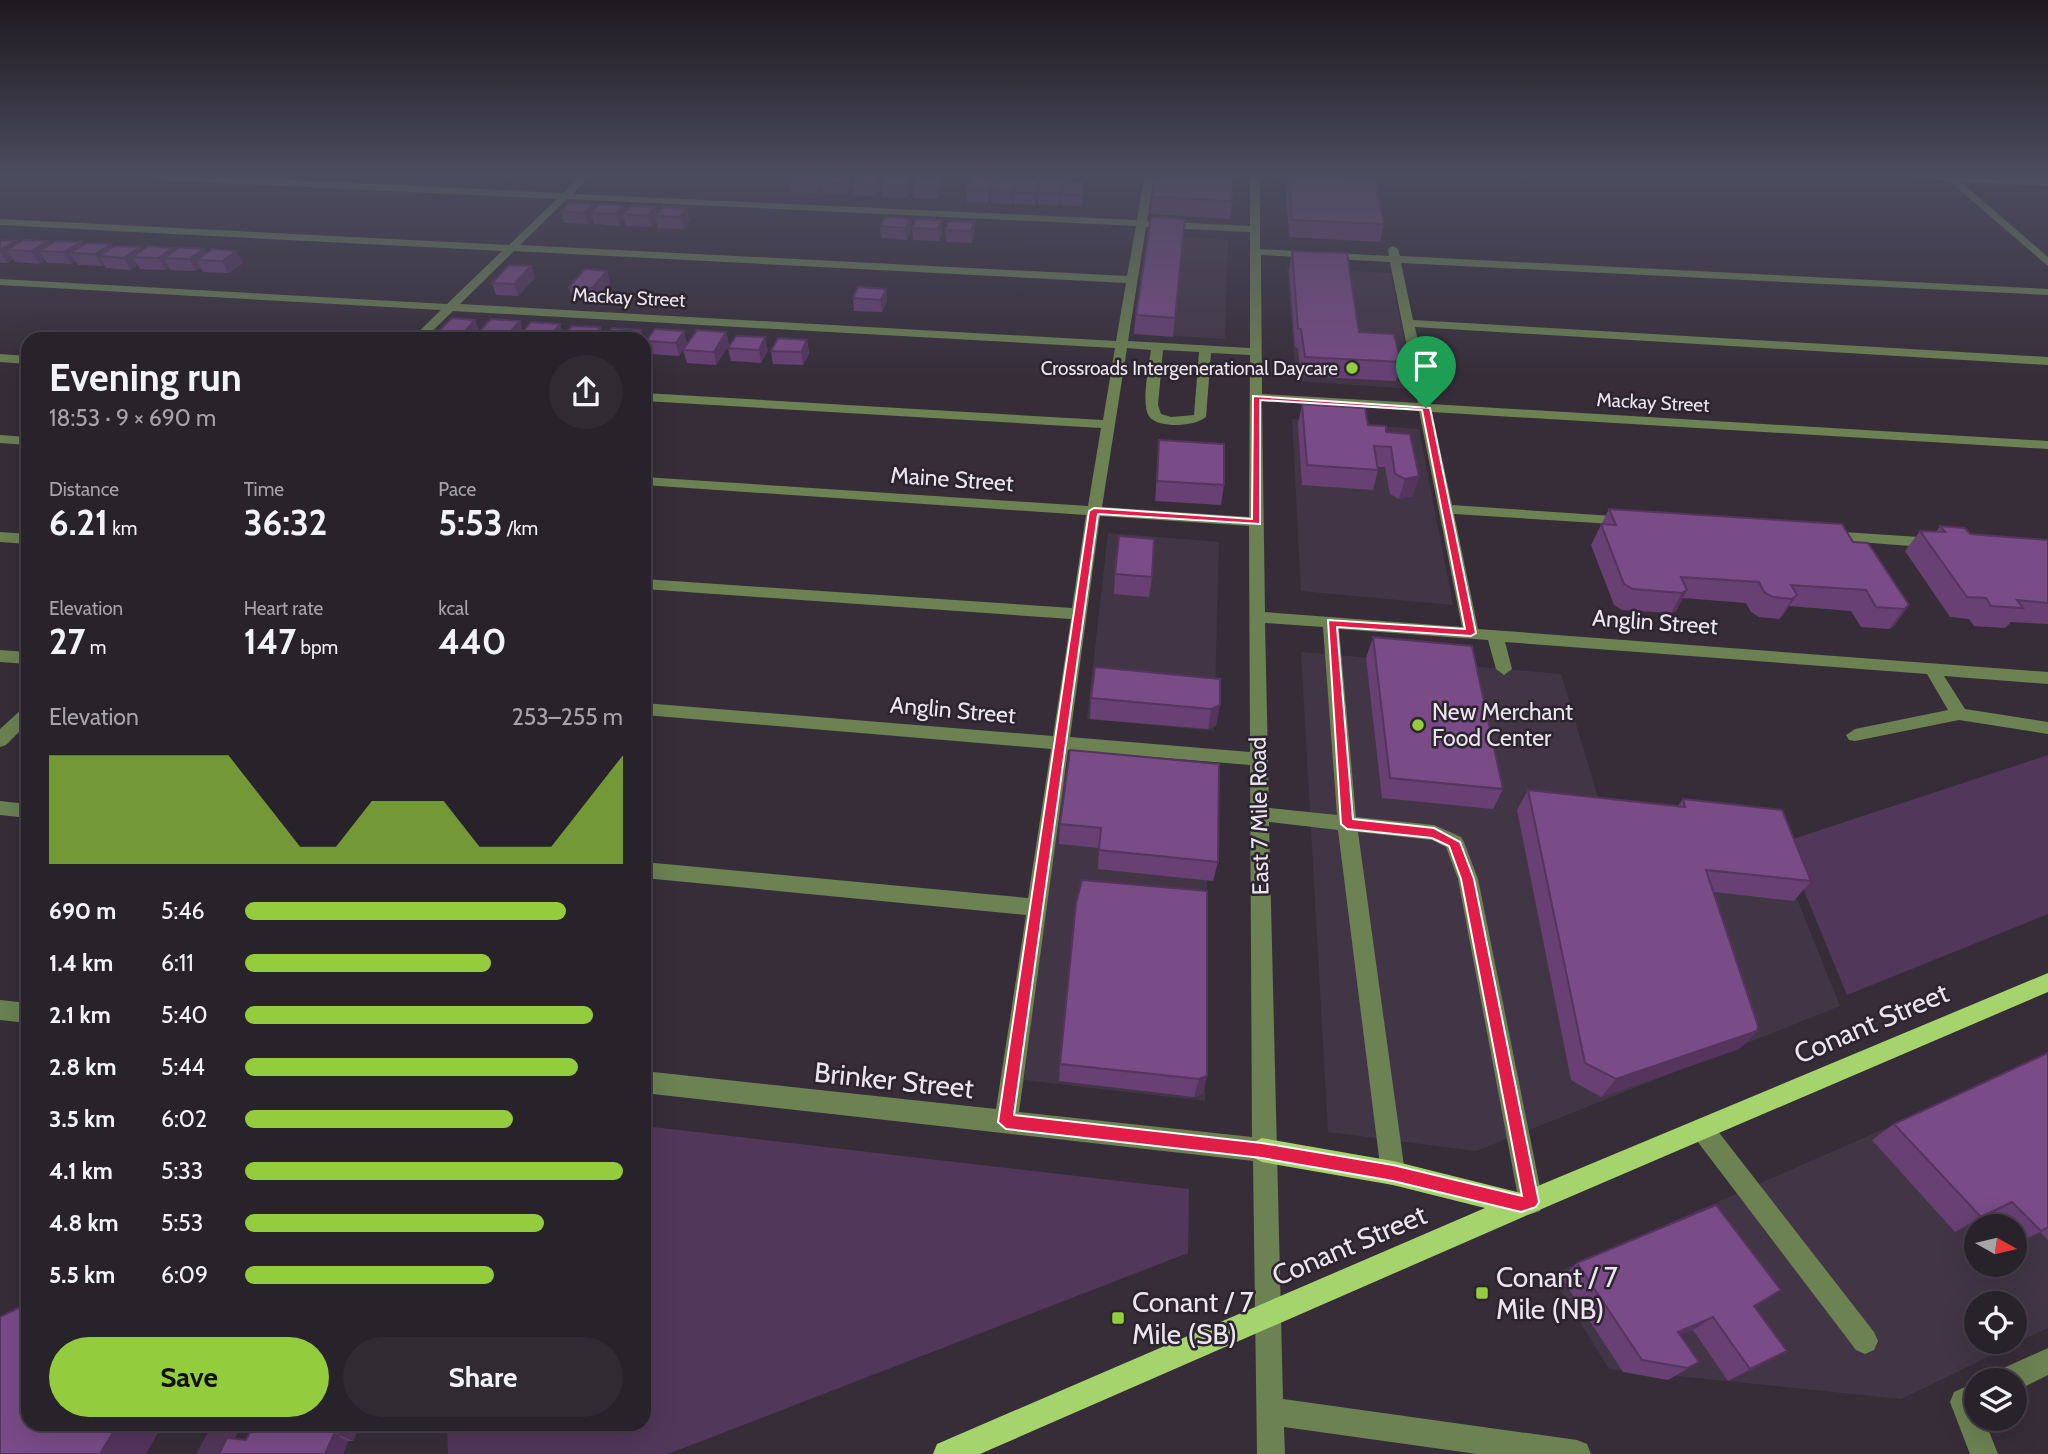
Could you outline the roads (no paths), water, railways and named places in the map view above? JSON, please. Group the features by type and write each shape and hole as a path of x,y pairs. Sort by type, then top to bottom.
{"main road":[{"name":"Conant Street","path":"955,1452 1270,1312 2048,982"},
{"path":"1262,1150 1393,1173 1526,1203"}],"street":[{"path":"468,245 1132,280"},
{"path":"424,332 514,245"},
{"path":"1006,1122 1094,511 1137,245"},
{"name":"East 7 Mile Road","path":"1255,245 1262,1150 1270,1312 1271,1454"},
{"path":"2027,245 2048,263"},
{"path":"1255,252 1394,253 2048,292"},
{"path":"1394,253 1471,633"},
{"name":"Mackay Street","path":"0,282 1256,352"},
{"path":"1410,323 2048,361"},
{"path":"1157,346 1152,405 1154,416 1163,420 1184,421 1200,417 1205,349"},
{"path":"0,358 21,360"},
{"path":"651,397 1108,424"},
{"name":"Mackay Street","path":"1256,397 2048,445"},
{"path":"0,439 21,440"},
{"name":"Maine Street","path":"651,481 1257,522"},
{"path":"1446,509 1638,522"},
{"path":"1815,535 1952,545"},
{"path":"0,537 21,538"},
{"path":"651,584 1079,614"},
{"name":"Anglin Street","path":"1257,617 2048,678"},
{"path":"1331,623 1347,824 1393,1173"},
{"path":"1495,635 1504,669"},
{"path":"0,656 21,658"},
{"path":"1931,667 1959,714"},
{"name":"Anglin Street","path":"651,710 1258,759"},
{"path":"1855,735 1959,714 2048,728"},
{"path":"0,740 21,720"},
{"path":"0,808 21,810"},
{"path":"1259,814 1434,833 1454,842 1468,879 1526,1203"},
{"path":"651,871 1036,907"},
{"path":"0,1010 21,1012"},
{"name":"Brinker Street","path":"651,1083 1262,1150"},
{"path":"1702,1129 1865,1341"},
{"path":"2027,1371 2048,1361"},
{"path":"1270,1411 1577,1454"},
{"path":"1975,1431 1984,1454"}],"place":[{"name":"Crossroads Intergenerational Daycare","path":"1352,368"},
{"name":"New Merchant Food Center","path":"1418,725"},
{"name":"Conant / 7 Mile (NB)","path":"1482,1293"},
{"name":"Conant / 7 Mile (SB)","path":"1118,1318"}]}
